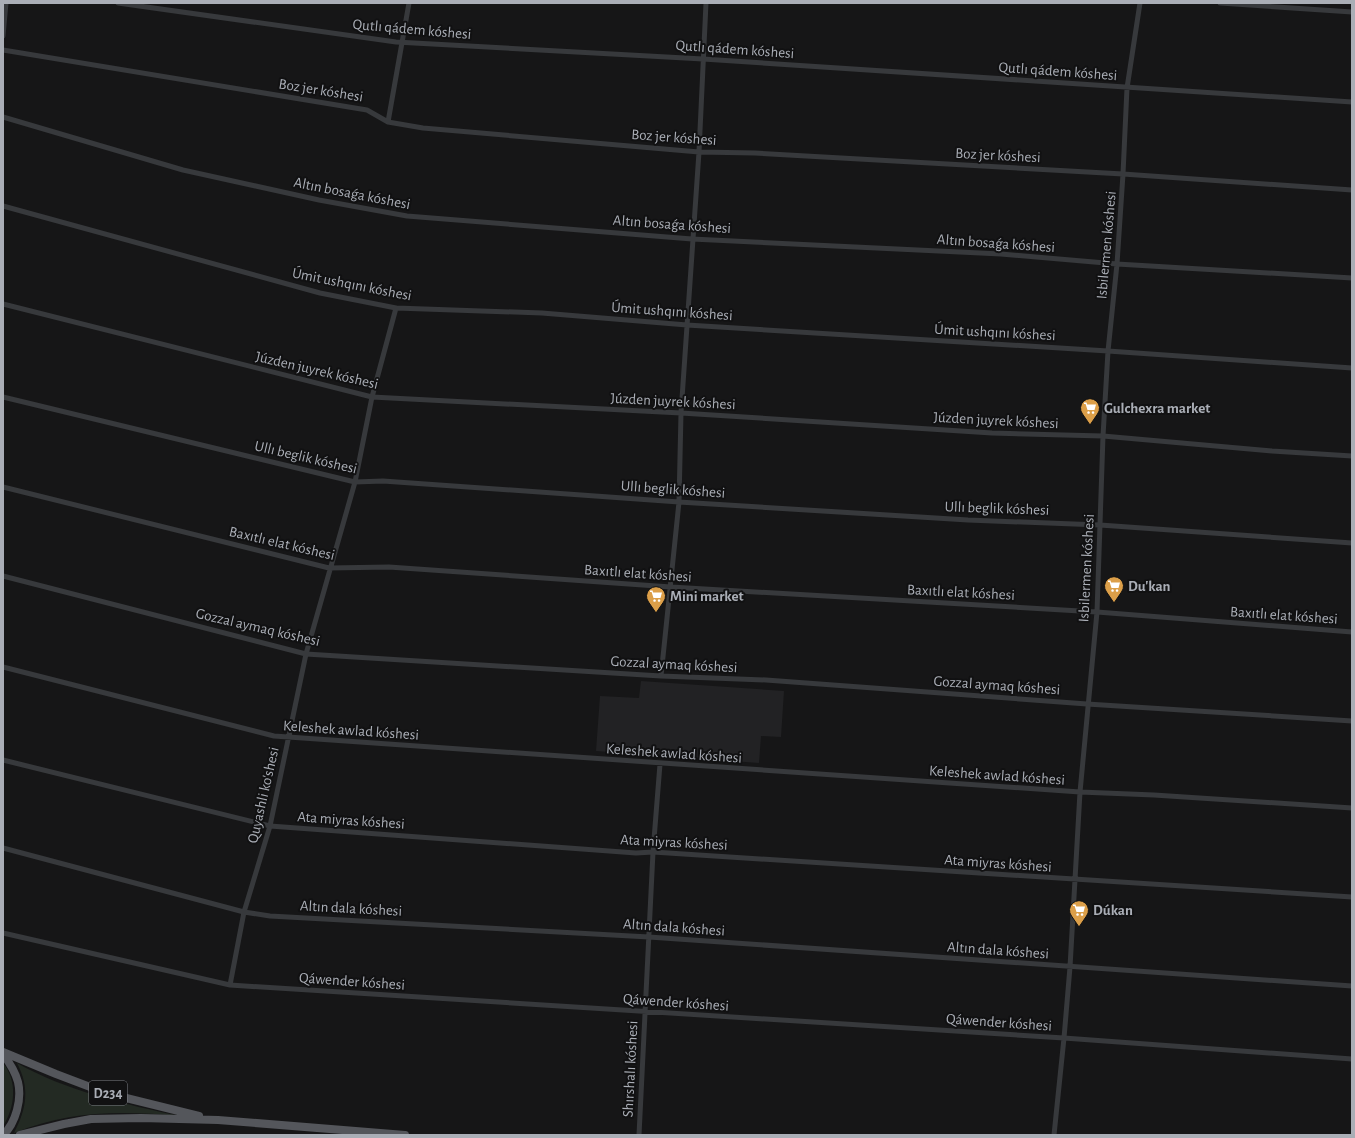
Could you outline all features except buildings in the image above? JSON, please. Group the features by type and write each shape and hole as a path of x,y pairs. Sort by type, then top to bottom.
{"main road":[{"name":"D234","path":"3,1053 106,1093 218,1120"},
{"name":"D234","path":"3,1053 12,1066 18,1082 19,1100 15,1117 3,1135"},
{"name":"D234","path":"20,1135 91,1119 141,1118 218,1120 405,1135"}],"street":[{"path":"3,36 6,3"},
{"name":"Qutlı qádem kóshesi","path":"118,3 402,42 703,59 1352,102"},
{"path":"388,122 409,3"},
{"path":"662,676 679,502 681,413 699,152 706,3"},
{"name":"Isbilermen kóshesi","path":"1054,1135 1070,967 1074,880 1087,704 1097,612 1103,436 1108,351 1117,264 1127,88 1140,3"},
{"path":"1220,3 1352,12"},
{"name":"Boz jer kóshesi","path":"3,50 367,110 388,122 423,128 699,152 755,153 1123,174 1352,190"},
{"name":"Altın bosaǵa kóshesi","path":"3,117 183,170 319,200 407,216 692,239 1001,254 1117,264 1352,278"},
{"name":"Úmit ushqını kóshesi","path":"3,206 320,293 396,308 542,313 1352,368"},
{"name":"Júzden juyrek kóshesi","path":"3,304 372,397 681,413 992,433 1103,436 1272,451 1352,456"},
{"name":"Quyashli ko'shesi","path":"230,985 244,912 270,826 306,654 355,482 372,397 396,308"},
{"name":"Ullı beglik kóshesi","path":"3,397 355,482 383,481 679,502 968,520 1100,525 1352,543"},
{"name":"Baxıtlı elat kóshesi","path":"3,487 330,568 389,567 671,587 1097,612 1352,632"},
{"name":"Gozzal aymaq kóshesi","path":"3,576 306,654 662,676 766,680 1087,704 1352,721"},
{"name":"Keleshek awlad kóshesi","path":"3,667 274,736 660,764 1080,792 1154,795 1352,808"},
{"name":"Ata miyras kóshesi","path":"3,760 270,826 636,853 653,852 1352,897"},
{"name":"Shırshalı kóshesi","path":"639,1135 653,852 660,764"},
{"name":"Altın dala kóshesi","path":"3,848 244,912 278,916 649,937 1352,986"},
{"name":"Qáwender kóshesi","path":"3,933 230,985 1064,1038 1352,1059"}],"shaded area":[{"path":"641,681 784,691 781,737 761,736 759,763 596,751 600,696 639,698"},
{"path":"3,1063 11,1078 13,1094 10,1111 3,1126"},
{"path":"17,1063 35,1073 96,1096 180,1116 117,1113 76,1116 35,1125 14,1133 22,1115 25,1098 24,1081"}],"place":[{"name":"Gulchexra market","path":"1090,425"},
{"name":"Du'kan","path":"1114,603"},
{"name":"Mini market","path":"656,613"},
{"name":"Dúkan","path":"1079,927"}]}
